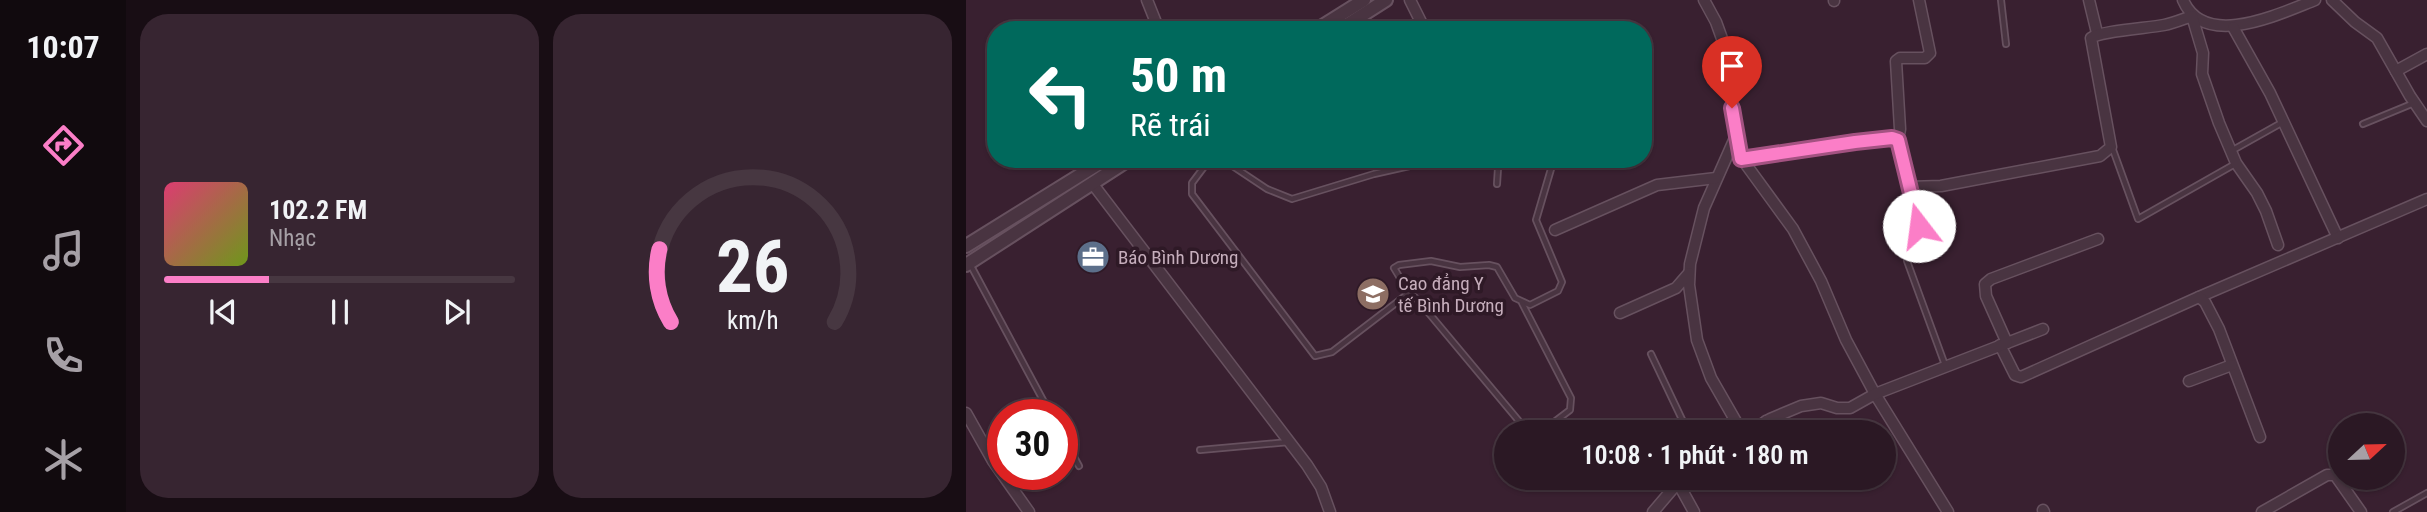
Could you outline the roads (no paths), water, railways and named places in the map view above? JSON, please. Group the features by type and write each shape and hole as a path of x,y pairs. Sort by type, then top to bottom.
{"street":[{"path":"1147,0 1155,21"},
{"path":"1330,21 1364,0"},
{"path":"1410,0 1420,21"},
{"path":"1704,0 1725,47 1741,159 1793,229 1875,394 1948,512"},
{"path":"1919,0 1930,53 1925,58 1900,58 1896,61 1900,129 1898,140 1919,226"},
{"path":"2089,0 2097,33"},
{"path":"2183,0 2192,16 2203,53 2202,74 2230,152 2257,193 2278,245"},
{"path":"1908,187 1941,186 2100,156 2111,147 2091,38 2097,33 2131,31 2169,24 2192,16 2208,23 2233,27 2315,0"},
{"path":"2332,0 2377,38 2427,121"},
{"path":"1353,21 1383,1"},
{"path":"2233,27 2284,121 2338,238"},
{"path":"2396,71 2427,54"},
{"path":"1735,420 1720,395 1697,340 1689,273 1698,229 1716,178 1736,135"},
{"path":"1741,159 1881,139 1898,140"},
{"path":"966,246 1092,168"},
{"path":"968,264 1116,168"},
{"path":"1555,230 1657,185 1716,178"},
{"path":"1092,183 1290,442 1321,487 1330,512"},
{"path":"2098,239 1991,279 1985,284 1986,296 2015,375 2021,377 2199,297 2427,200"},
{"path":"1620,313 1676,288 1689,273"},
{"path":"2199,297 2205,302 2219,329 2260,437"},
{"path":"1768,420 1801,406 1821,403 1837,408 1850,408 1875,394 2043,328"},
{"path":"2189,382 2232,365"},
{"path":"966,412 993,461 1029,512"},
{"path":"2262,512 2328,475 2335,475 2361,512"},
{"path":"1653,512 1674,490"},
{"path":"1685,490 1694,512"}],"lane":[{"path":"2001,0 2006,44"},
{"path":"2363,124 2414,103"},
{"path":"2230,152 2284,121"},
{"path":"2111,147 2138,219 2236,163"},
{"path":"1203,168 1192,183 1192,194 1315,356 1332,352 1409,293"},
{"path":"1236,168 1267,189 1292,199 1401,168"},
{"path":"1497,184 1498,168"},
{"path":"1518,420 1417,299 1409,293 1394,268 1431,261 1460,267 1489,265 1497,268 1515,298 1530,305 1558,291 1562,282 1536,219 1551,169"},
{"path":"1906,261 1945,366"},
{"path":"968,264 1043,399"},
{"path":"1522,303 1571,398 1570,410 1557,420"},
{"path":"1651,354 1682,420"},
{"path":"1200,450 1290,442"},
{"path":"2393,512 2427,493"}],"place":[{"name":"Báo Bình Dương","path":"1093,257"},
{"name":"Cao đẳng Y tế Bình Dương","path":"1373,294"}]}
